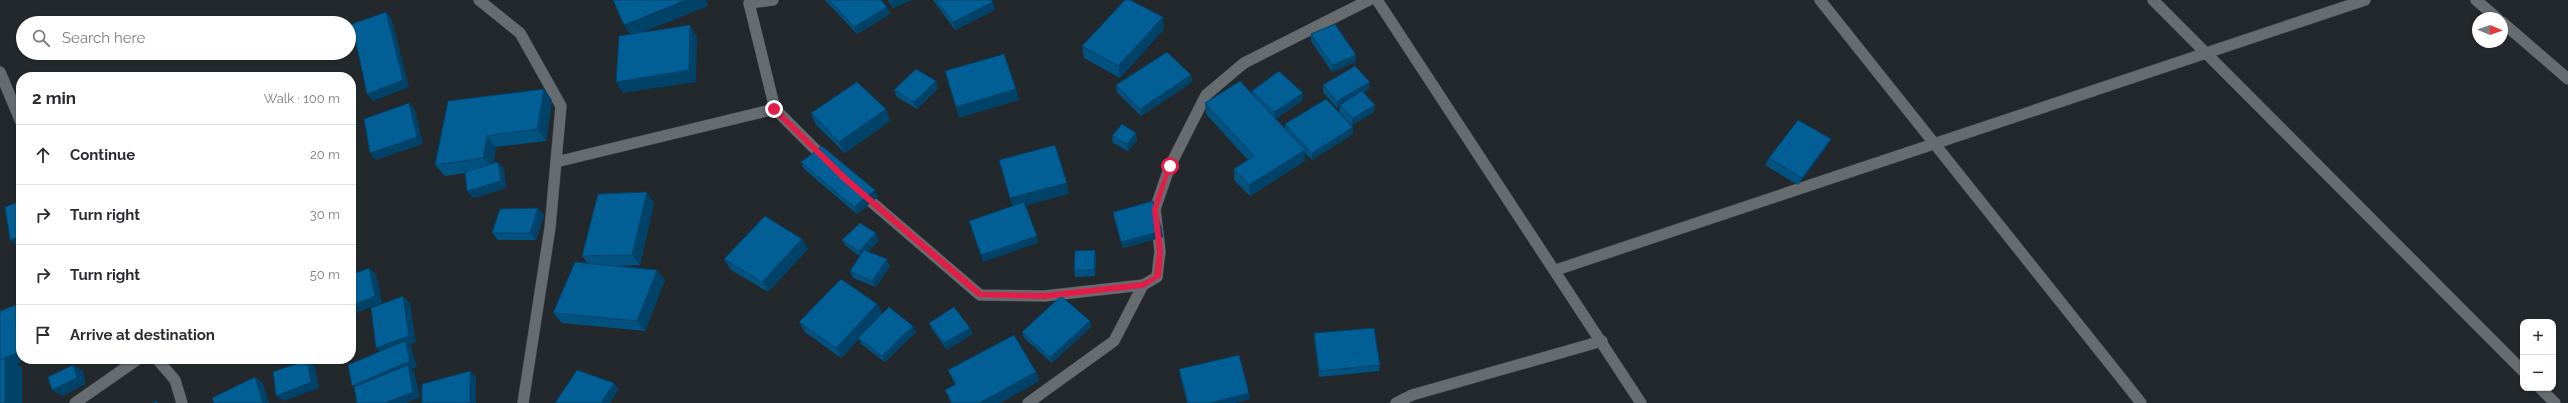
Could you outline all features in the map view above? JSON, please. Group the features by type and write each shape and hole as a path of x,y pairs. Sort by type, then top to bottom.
{"street":[{"path":"479,0 520,34 561,106 550,228 523,403"},
{"path":"773,0 749,3 774,109 836,169"},
{"path":"853,185 980,295 1044,296 1143,285 1157,277 1160,251 1155,209 1170,166 1206,95 1244,63 1369,0"},
{"path":"1377,0 1556,270 1641,403"},
{"path":"1820,0 2141,403"},
{"path":"2153,0 2520,367"},
{"path":"1556,270 2365,0"},
{"path":"2476,0 2490,12"},
{"path":"2508,27 2568,79"},
{"path":"0,72 16,110"},
{"path":"556,162 774,109"},
{"path":"1028,403 1114,341 1143,285"},
{"path":"1396,403 1412,395 1602,341"},
{"path":"74,403 131,364"},
{"path":"161,364 175,380 182,403"},
{"path":"2543,391 2555,403"}],"building":[{"path":"613,0 686,0 624,25"},
{"path":"829,0 881,0 887,7 854,27"},
{"path":"936,0 991,0 993,2 953,22"},
{"path":"1125,0 1130,0 1163,17 1118,66 1082,46"},
{"path":"386,12 403,80 367,94 356,43 356,23"},
{"path":"1335,24 1356,55 1332,65 1311,34"},
{"path":"690,25 689,70 616,82 619,36"},
{"path":"1167,52 1191,75 1140,109 1116,85"},
{"path":"1004,54 1016,89 956,107 945,71"},
{"path":"1355,66 1370,82 1337,101 1323,85"},
{"path":"916,69 936,81 914,102 894,90"},
{"path":"1279,71 1303,93 1274,112 1252,91"},
{"path":"1240,81 1305,150 1249,185 1234,169 1254,156 1205,103"},
{"path":"857,82 886,109 839,142 811,113"},
{"path":"544,89 537,129 487,136 483,158 435,165 448,101"},
{"path":"1362,91 1375,105 1353,118 1340,105"},
{"path":"1326,99 1353,127 1312,153 1285,124"},
{"path":"409,103 417,137 370,153 364,119"},
{"path":"1798,120 1831,139 1802,178 1769,158"},
{"path":"1122,124 1136,133 1127,144 1112,136"},
{"path":"1055,145 1067,183 1010,198 999,160"},
{"path":"822,146 875,190 854,207 801,162"},
{"path":"498,162 501,181 467,191 465,172"},
{"path":"647,192 632,255 582,256 598,194"},
{"path":"1153,201 1162,231 1121,242 1113,212"},
{"path":"1024,202 1037,236 981,255 969,221"},
{"path":"16,203 16,238 10,240 5,207"},
{"path":"538,208 530,233 492,233 500,209"},
{"path":"765,216 802,239 762,282 724,259"},
{"path":"860,223 876,233 859,251 842,240"},
{"path":"864,250 887,259 872,281 850,271"},
{"path":"1095,250 1094,270 1074,270 1075,251"},
{"path":"575,262 657,270 637,321 553,313"},
{"path":"369,268 375,296 356,304 356,273"},
{"path":"841,279 877,304 836,348 799,322"},
{"path":"403,296 409,336 376,348 371,308"},
{"path":"1061,296 1090,321 1050,357 1022,332"},
{"path":"16,305 16,353 0,360 0,311"},
{"path":"889,307 913,326 882,356 858,338"},
{"path":"954,307 970,328 944,343 929,323"},
{"path":"1374,328 1380,365 1319,371 1314,333"},
{"path":"1014,335 1036,372 979,403 952,403 945,390 956,384 948,370"},
{"path":"405,341 410,361 352,386 348,365 356,364 356,362"},
{"path":"1239,355 1249,393 1210,403 1188,403 1179,369"},
{"path":"5,358 5,403 0,403 0,360"},
{"path":"296,364 308,364 311,382 276,396 273,372"},
{"path":"73,365 77,378 52,390 48,377"},
{"path":"408,365 413,392 385,403 357,403 354,387"},
{"path":"577,370 614,383 601,403 555,403"},
{"path":"470,371 470,402 422,403 422,384"},
{"path":"255,377 263,403 214,403 212,398"}],"route":[{"path":"774,109 847,180 980,295 1044,296 1143,285 1157,277 1160,251 1155,209 1170,166"}]}
